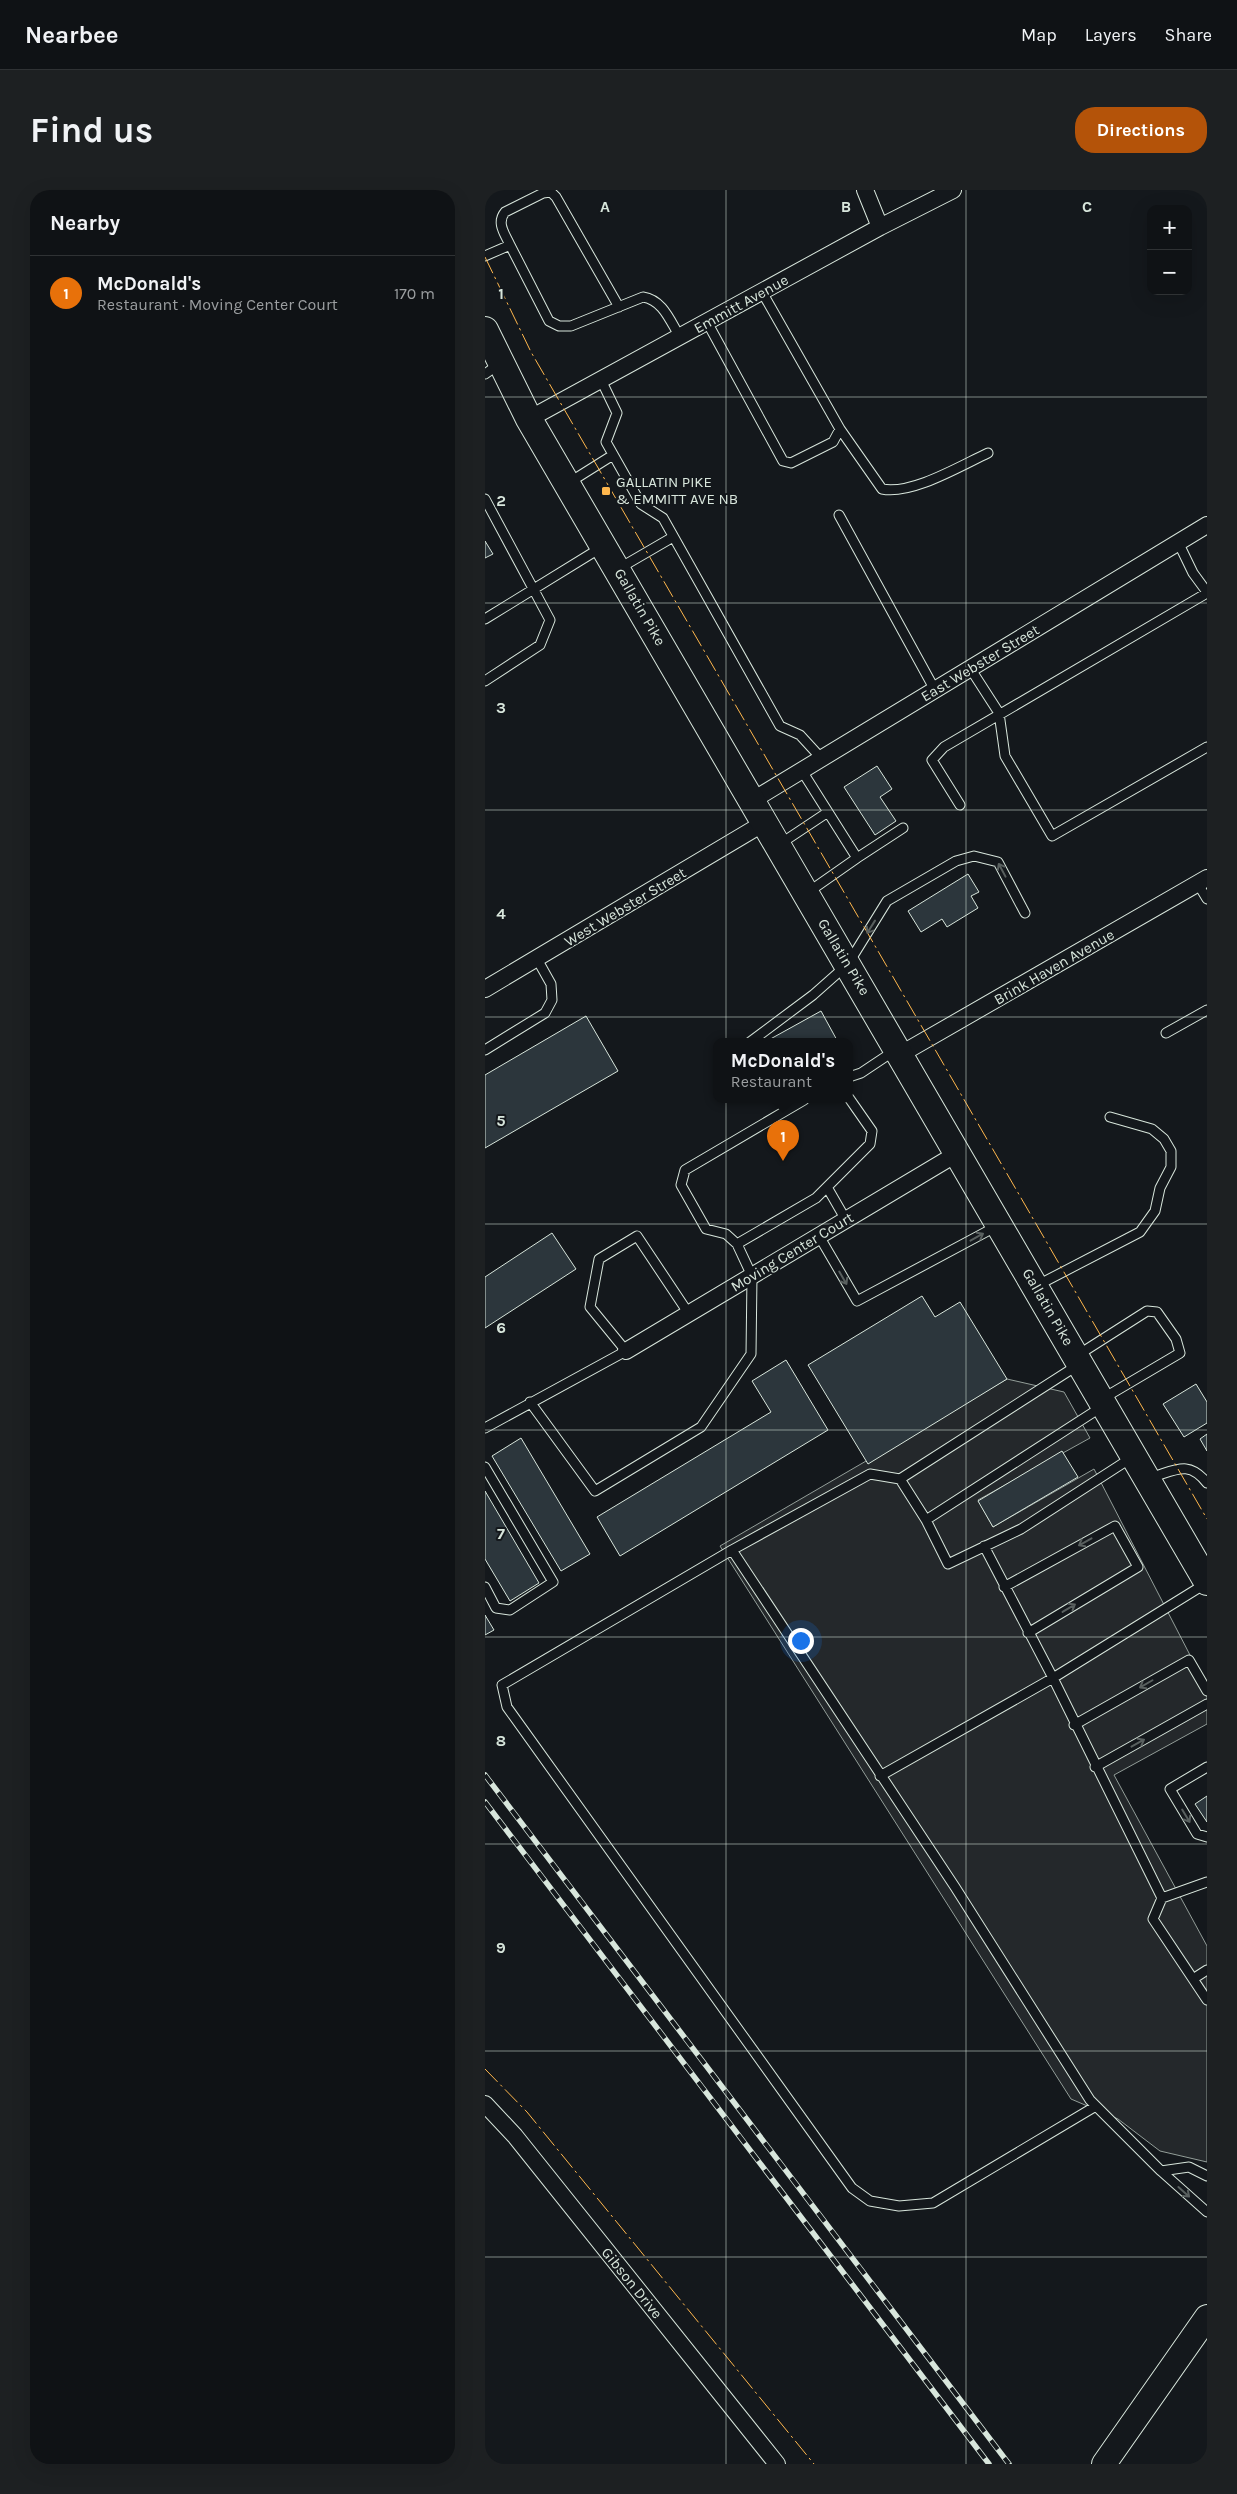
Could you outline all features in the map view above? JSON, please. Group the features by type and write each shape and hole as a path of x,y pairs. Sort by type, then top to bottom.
{"main road":[{"name":"Gallatin Pike","path":"485,330 493,368 529,419 604,546 1135,1455 1207,1582"},
{"path":"1104,2464 1207,2317"}],"street":[{"path":"865,190 880,227"},
{"name":"Emmitt Avenue","path":"529,419 880,227 953,190"},
{"name":"East Webster Street","path":"759,811 801,771 1207,525"},
{"name":"West Webster Street","path":"485,989 537,959 759,811"},
{"name":"Brink Haven Avenue","path":"899,1052 1203,881"},
{"name":"Moving Center Court","path":"626,1351 958,1153"},
{"name":"Gibson Drive","path":"485,2104 521,2143 777,2464"}],"lane":[{"path":"619,307 556,197 551,192 543,193 505,212 501,217 501,226 549,321 559,326 571,326 619,307 643,297 651,298 659,303 680,337"},
{"path":"485,256 510,245"},
{"path":"762,292 840,429 882,489 895,492 937,477 988,453"},
{"path":"707,322 783,461 791,463 833,442 840,429"},
{"path":"601,380 617,413 606,442 641,504 663,518 780,726 799,735 822,759"},
{"path":"567,484 613,455"},
{"path":"485,499 550,620 540,645 485,681"},
{"path":"839,515 935,690"},
{"path":"617,569 673,537"},
{"path":"960,805 932,760 944,747 1207,592 1193,573 1178,542"},
{"path":"485,619 604,546"},
{"path":"971,668 999,714 1005,756 1051,836 1207,747"},
{"path":"801,771 857,858"},
{"path":"778,845 828,812"},
{"path":"806,894 903,828"},
{"path":"755,1038 813,995 848,964 887,901 956,861 974,856 998,862 1025,912"},
{"path":"1203,881 1207,899"},
{"path":"485,1050 545,1013 552,1000 551,984 537,959"},
{"path":"1165,1033 1207,1010"},
{"path":"853,1075 899,1052"},
{"path":"530,1402 595,1491 701,1427 751,1354 752,1276 737,1244 726,1234 706,1229 681,1185 685,1170 799,1103"},
{"path":"737,1244 816,1198 870,1144 872,1131 852,1103"},
{"path":"1036,1286 1140,1232 1155,1212 1160,1188 1171,1167 1171,1151 1164,1138 1151,1129 1110,1117"},
{"path":"827,1187 846,1220"},
{"path":"819,1236 857,1301 999,1224"},
{"path":"485,1428 626,1351 590,1307 599,1259 637,1236 689,1314"},
{"path":"926,1520 1180,1352 1176,1339 1157,1312 1147,1311 1079,1360 900,1479 870,1474 732,1550 502,1685 507,1707 852,2188 870,2201 899,2206 933,2203 1096,2106"},
{"path":"900,1479 926,1520 948,1564 1021,1529 1135,1455"},
{"path":"485,1466 553,1582 510,1610 496,1608 485,1587"},
{"path":"1148,1478 1188,1468 1197,1471 1207,1483"},
{"path":"1004,1587 1115,1526 1138,1567 1027,1633"},
{"path":"984,1546 1027,1633 1053,1678 1095,1767 1162,1898"},
{"path":"732,1550 955,1887 1090,2100 1161,2171 1207,2212"},
{"path":"881,1776 1053,1678 1207,1582"},
{"path":"1075,1725 1189,1660 1207,1690"},
{"path":"1095,1767 1207,1704"},
{"path":"1207,1767 1170,1789 1197,1834 1207,1837"},
{"path":"1207,1882 1162,1898 1153,1919 1207,2000"},
{"path":"1193,1979 1207,1970"},
{"path":"1161,2171 1189,2167 1207,2176"}],"shaded area":[{"path":"1007,1379 1064,1392 1090,1438 978,1500 993,1527 1094,1469 1207,1688 1207,1724 1114,1775 1207,1946 1207,2162 1160,2151 1118,2119 1071,2099 720,1546"}],"building":[{"path":"485,541 493,554 485,558"},
{"path":"877,766 892,789 880,797 896,821 875,835 844,787"},
{"path":"968,874 979,892 971,896 978,908 947,927 942,919 921,932 908,911"},
{"path":"821,1011 836,1038 772,1038"},
{"path":"586,1016 618,1071 485,1148 485,1075"},
{"path":"552,1233 576,1269 485,1328 485,1277"},
{"path":"922,1296 935,1317 960,1302 1007,1379 868,1464 808,1365"},
{"path":"786,1360 828,1430 620,1556 597,1517 771,1412 752,1381"},
{"path":"1196,1384 1207,1402 1207,1423 1184,1437 1163,1404"},
{"path":"1207,1434 1207,1451 1200,1439"},
{"path":"521,1438 590,1554 561,1571 492,1456"},
{"path":"1062,1451 1078,1477 993,1527 978,1501"},
{"path":"485,1491 539,1583 510,1601 485,1559"},
{"path":"485,1615 494,1630 485,1635"},
{"path":"1207,1796 1207,1822 1195,1804"}],"railway":[{"path":"485,1775 1009,2464"},
{"path":"485,1802 989,2464"}],"power":[{"path":"485,257 531,352 1207,1519"},
{"path":"485,2069 527,2112 814,2464"}],"place":[{"name":"GALLATIN PIKE & EMMITT AVE NB","path":"606,491"},
{"name":"McDonald's","path":"783,1161"}]}
